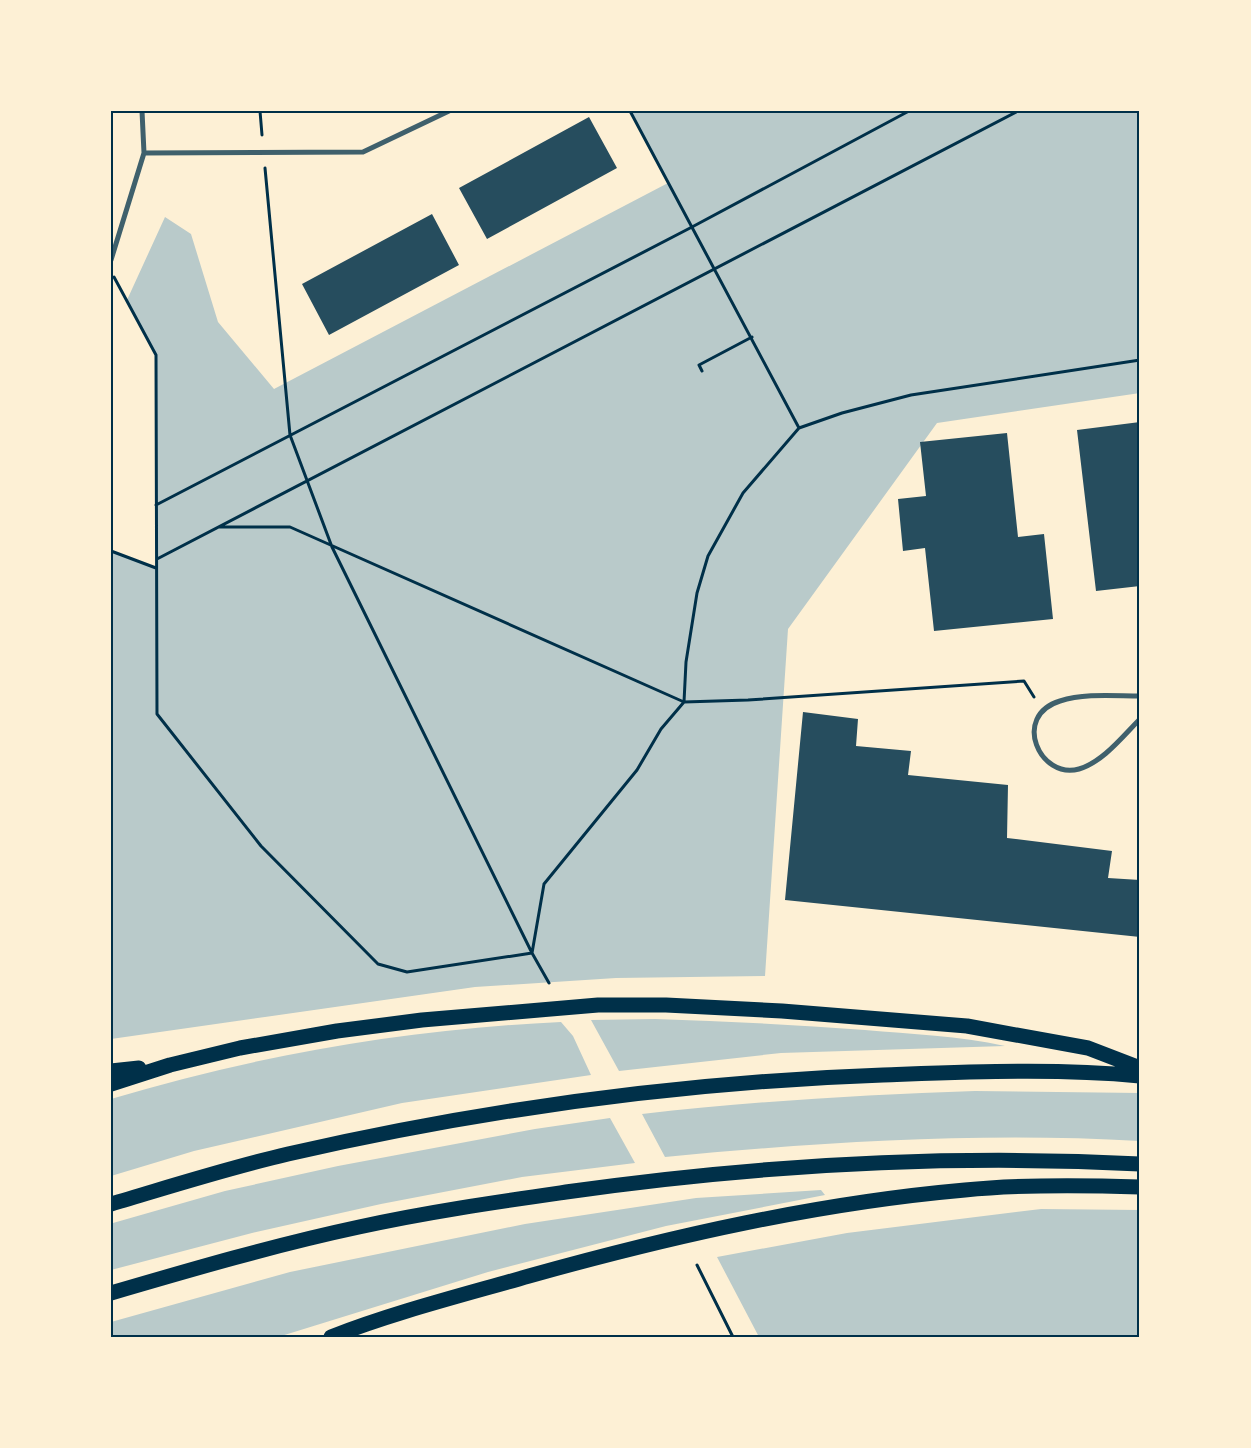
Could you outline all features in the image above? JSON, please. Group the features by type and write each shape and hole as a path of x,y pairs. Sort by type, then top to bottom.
{"highway":[{"path":"111,1084 170,1065 240,1048 422,1020 598,1005 666,1005 874,1017 967,1026 1088,1048 1140,1068"},
{"path":"111,1071 170,1065"},
{"path":"111,1204 286,1154 515,1110 632,1093 782,1078 923,1073 1088,1071 1140,1076"},
{"path":"111,1293 243,1255 360,1226 482,1204 625,1184 732,1172 885,1162 1062,1160 1140,1164"},
{"path":"330,1337 362,1324 557,1268 639,1247 779,1216 966,1190 1075,1185 1140,1187"}],"street":[{"path":"111,260 144,153 142,111"},
{"path":"144,153 264,154 363,152 449,111"},
{"path":"1140,696 1095,696 1061,701 1050,705 1036,719 1033,727 1036,746 1050,762 1058,767 1076,770 1093,763 1140,719"}],"path":[{"path":"260,111 290,435 332,547 532,953 550,983"},
{"path":"630,111 799,428"},
{"path":"156,505 692,227 909,111"},
{"path":"157,559 1018,111"},
{"path":"111,272 156,355 157,714 261,846 378,964 407,972 532,953"},
{"path":"702,371 699,365 752,337"},
{"path":"532,953 544,884 637,770 661,729 684,702 686,662 697,593 708,556 744,493 799,428 842,413 911,395 1140,360"},
{"path":"218,527 290,527 684,702 748,700 1024,681 1043,712"},
{"path":"111,551 156,568"},
{"path":"697,1265 733,1337"}],"shaded area":[{"path":"630,111 1140,111 1140,393 937,423 788,629 765,976 616,978 475,987 111,1039 111,551 156,568 156,355 127,300 165,217 191,234 218,322 274,389 668,183"},
{"path":"655,1019 865,1030 953,1038 1005,1046 781,1053 619,1071 591,1020"},
{"path":"561,1022 573,1036 591,1075 402,1103 194,1151 111,1176 111,1099 222,1069 334,1047 447,1031"},
{"path":"975,1091 1140,1093 1140,1141 1080,1138 961,1138 842,1143 665,1157 642,1114 808,1099"},
{"path":"610,1118 635,1163 522,1177 381,1204 252,1233 111,1270 113,1223 225,1191 338,1166 535,1129"},
{"path":"821,1190 825,1195 666,1226 488,1272 278,1337 111,1337 111,1322 290,1272 525,1224 696,1198"},
{"path":"1041,1209 1140,1210 1140,1337 759,1337 717,1257 847,1233"}],"building":[{"path":"589,117 617,168 487,239 459,188"},
{"path":"432,214 459,265 329,335 302,284"},
{"path":"1140,422 1140,586 1096,591 1077,430"},
{"path":"1007,433 1018,537 1044,534 1053,619 934,631 925,548 903,551 898,499 926,496 920,442"},
{"path":"803,712 858,719 856,746 911,751 908,775 1008,785 1007,838 1112,851 1108,878 1140,880 1140,937 785,900"}]}
